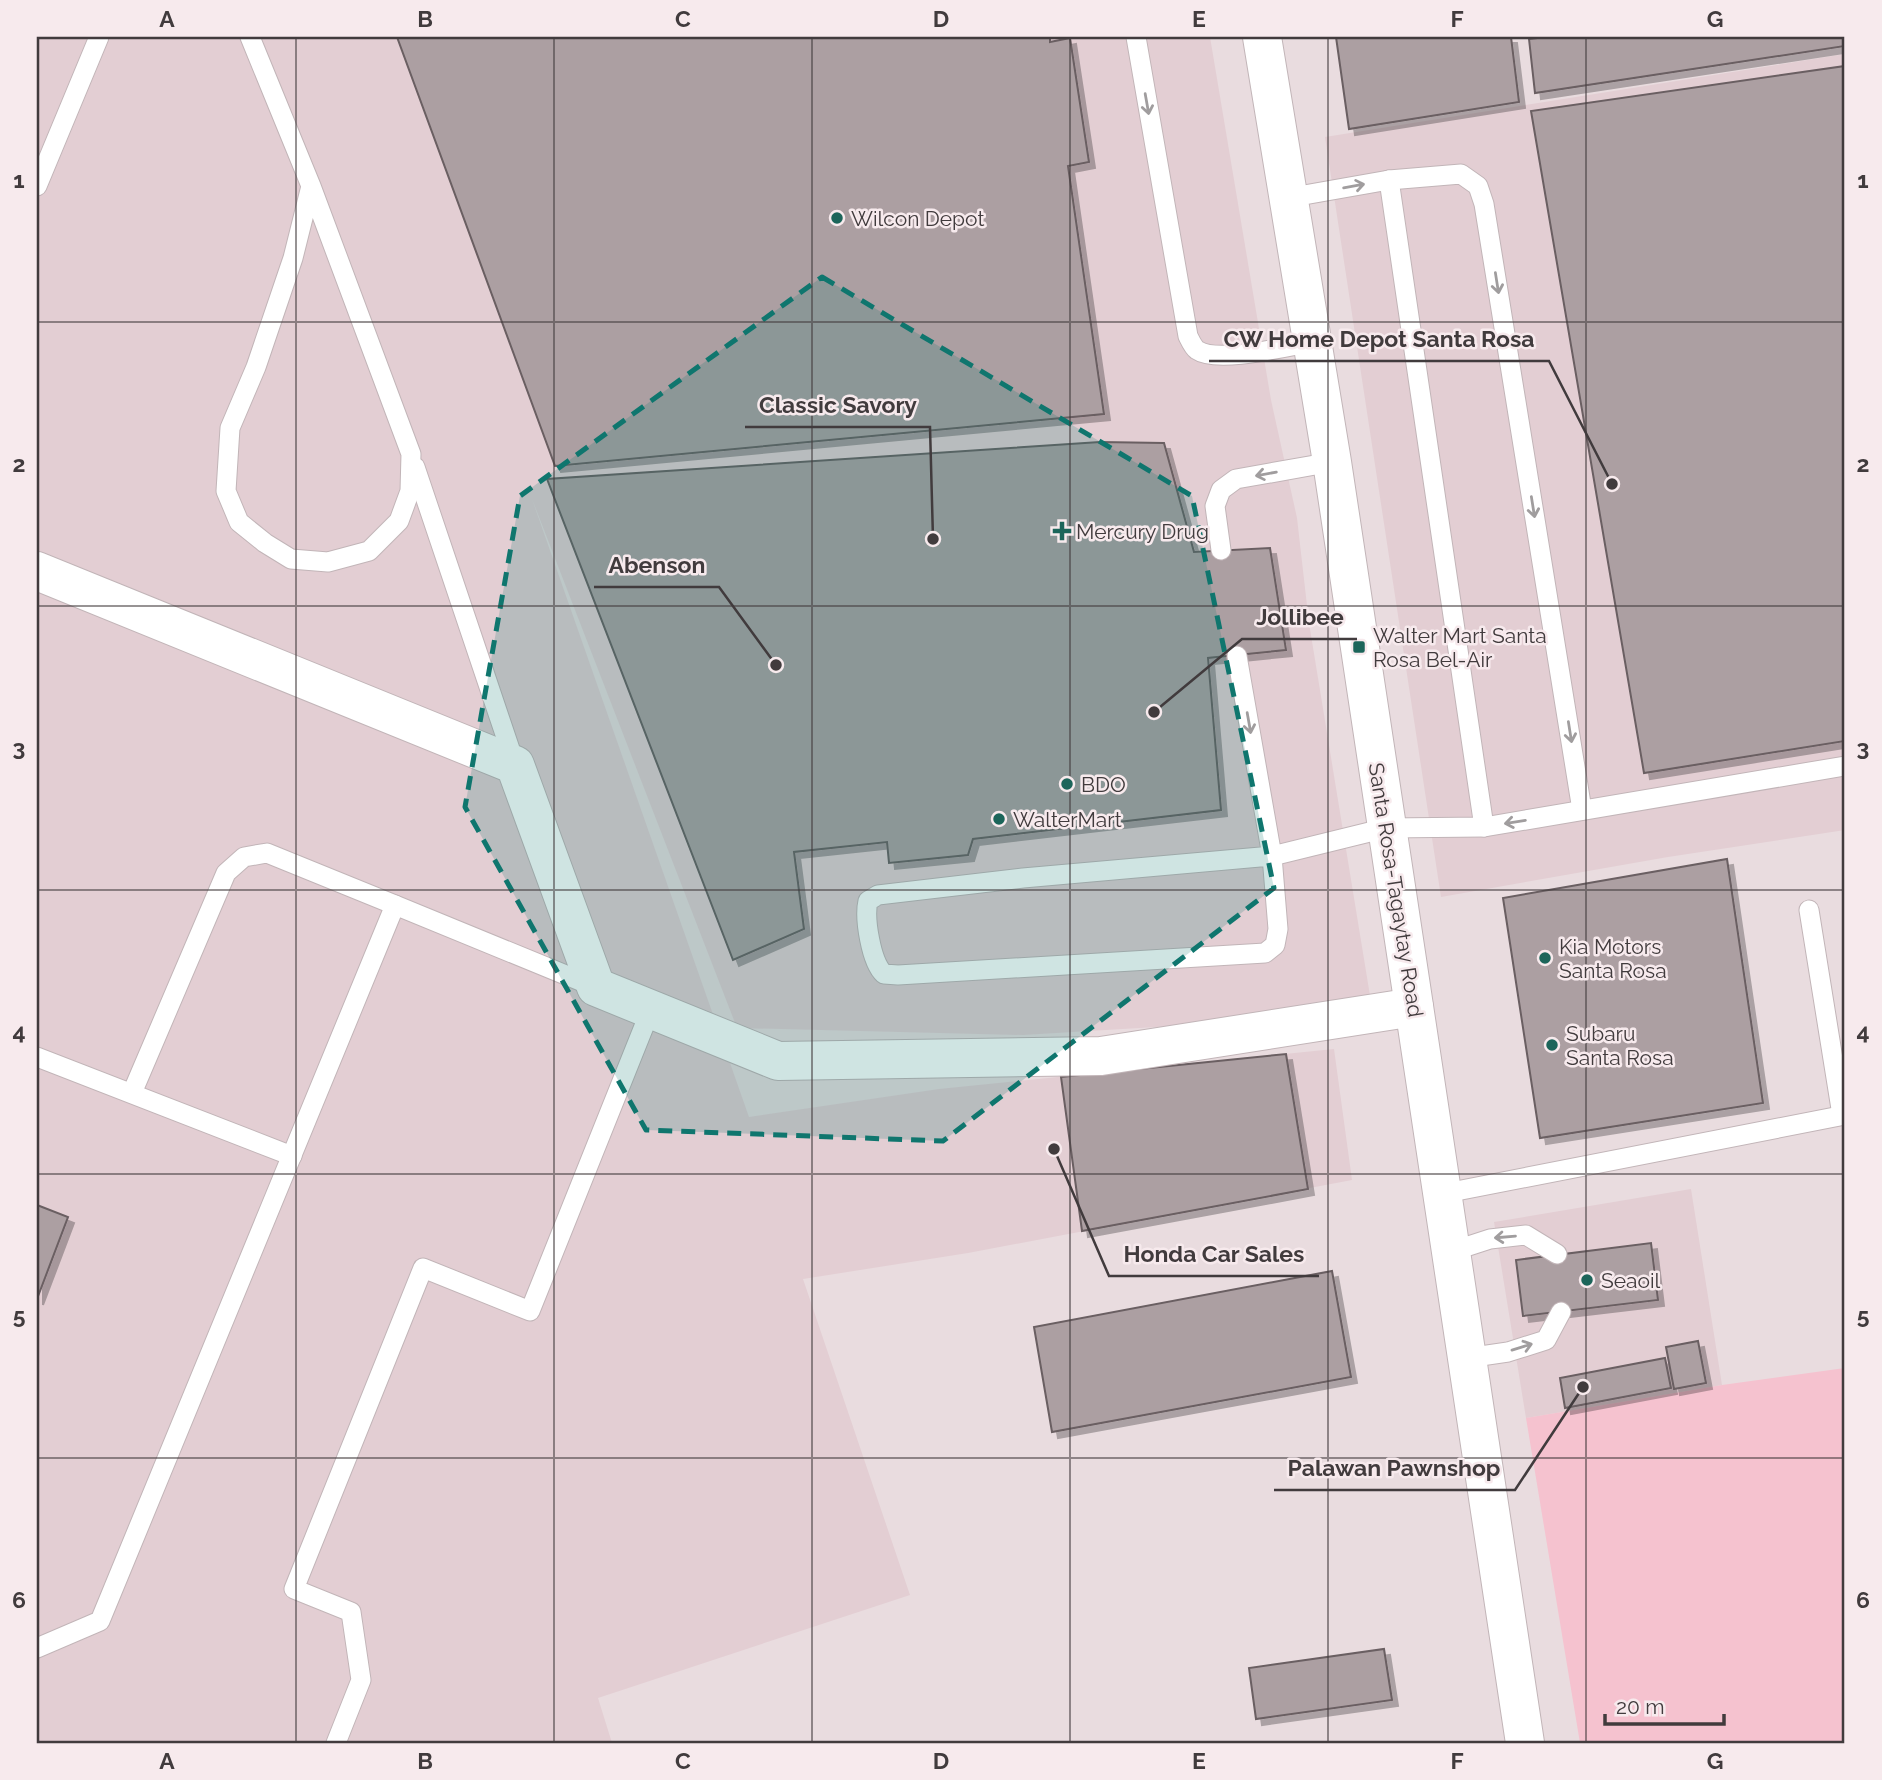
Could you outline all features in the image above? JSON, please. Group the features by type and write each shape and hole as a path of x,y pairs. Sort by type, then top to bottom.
{"main road":[{"name":"Santa Rosa-Tagaytay Road","path":"1262,37 1332,462 1525,1743"},
{"path":"37,571 515,765 596,987 778,1061 1101,1056 1413,1007"}],"lane":[{"path":"37,186 99,37"},
{"path":"250,37 311,186 411,454 515,765"},
{"path":"1136,37 1188,336 1196,350 1214,356 1253,353 1312,342"},
{"path":"1287,198 1388,180 1461,174 1478,186 1484,204 1582,810"},
{"path":"1388,180 1484,827"},
{"path":"311,186 293,258 256,367 230,428 226,491 239,522 265,543 291,559 328,562 369,551 399,521 410,491 411,454"},
{"path":"1221,550 1215,506 1222,490 1236,479 1332,462"},
{"path":"1237,656 1272,856 1278,929 1275,945 1265,953 898,975 884,974 876,967 866,911 868,901 878,895 1023,878 1272,856 1386,828 1484,827 1845,766"},
{"path":"132,1093 226,873 244,857 267,853 596,987"},
{"path":"37,1648 100,1621 395,905"},
{"path":"1441,1194 1844,1115 1810,910"},
{"path":"336,1743 361,1680 351,1612 294,1589 423,1268 530,1311 651,1009"},
{"path":"37,1057 292,1156"},
{"path":"1450,1252 1490,1239 1526,1236 1557,1254"},
{"path":"1467,1358 1508,1352 1546,1340 1561,1312"}],"highlighted area":[{"path":"822,277 1192,496 1274,888 943,1141 646,1130 465,807 520,496"}],"shaded area":[{"path":"37,37 1210,37 1271,400 1297,518 1309,623 1373,1014 1023,1035 737,1028 532,499 749,1117 939,1089 1334,1049 1352,1180 968,1253 803,1279 910,1595 598,1698 612,1743 37,1743"},
{"path":"1845,54 1845,830 1668,857 1441,897 1325,137"},
{"path":"1691,1189 1722,1385 1526,1418 1494,1222"},
{"path":"1845,1368 1845,1743 1580,1743 1526,1418 1722,1385"}],"building":[{"name":"Wilcon Depot","path":"397,37 1050,37 1050,42 1070,38 1089,162 1068,166 1104,414 555,466"},
{"path":"1336,37 1511,37 1519,102 1349,129"},
{"path":"1845,37 1845,46 1535,93 1529,39"},
{"path":"1845,66 1845,741 1644,773 1531,111"},
{"path":"1100,442 1164,443 1194,552 1270,548 1286,650 1208,658 1221,810 973,839 968,855 889,863 887,842 794,852 804,929 733,960 547,479"},
{"path":"1727,859 1763,1103 1540,1138 1503,898"},
{"path":"1286,1054 1308,1189 1082,1231 1061,1077"},
{"path":"37,1205 68,1217 37,1299"},
{"name":"Seaoil","path":"1651,1243 1658,1300 1523,1316 1516,1260"},
{"path":"1332,1271 1351,1377 1052,1432 1034,1327"},
{"path":"1698,1341 1706,1383 1674,1389 1666,1347"},
{"path":"1665,1358 1671,1388 1565,1408 1560,1378"},
{"path":"1384,1649 1392,1700 1256,1719 1249,1668"}],"place":[{"name":"Wilcon Depot","path":"837,218"},
{"name":"CW Home Depot Santa Rosa","path":"1612,484"},
{"name":"Mercury Drug","path":"1062,531"},
{"name":"Classic Savory","path":"933,539"},
{"name":"Walter Mart Santa Rosa Bel-Air","path":"1359,647"},
{"name":"Abenson","path":"776,665"},
{"name":"Jollibee","path":"1154,712"},
{"name":"BDO","path":"1067,784"},
{"name":"WalterMart","path":"999,819"},
{"name":"Kia Motors Santa Rosa","path":"1545,958"},
{"name":"Subaru Santa Rosa","path":"1552,1045"},
{"name":"Honda Car Sales","path":"1054,1149"},
{"name":"Seaoil","path":"1587,1280"},
{"name":"Palawan Pawnshop","path":"1583,1387"}]}
